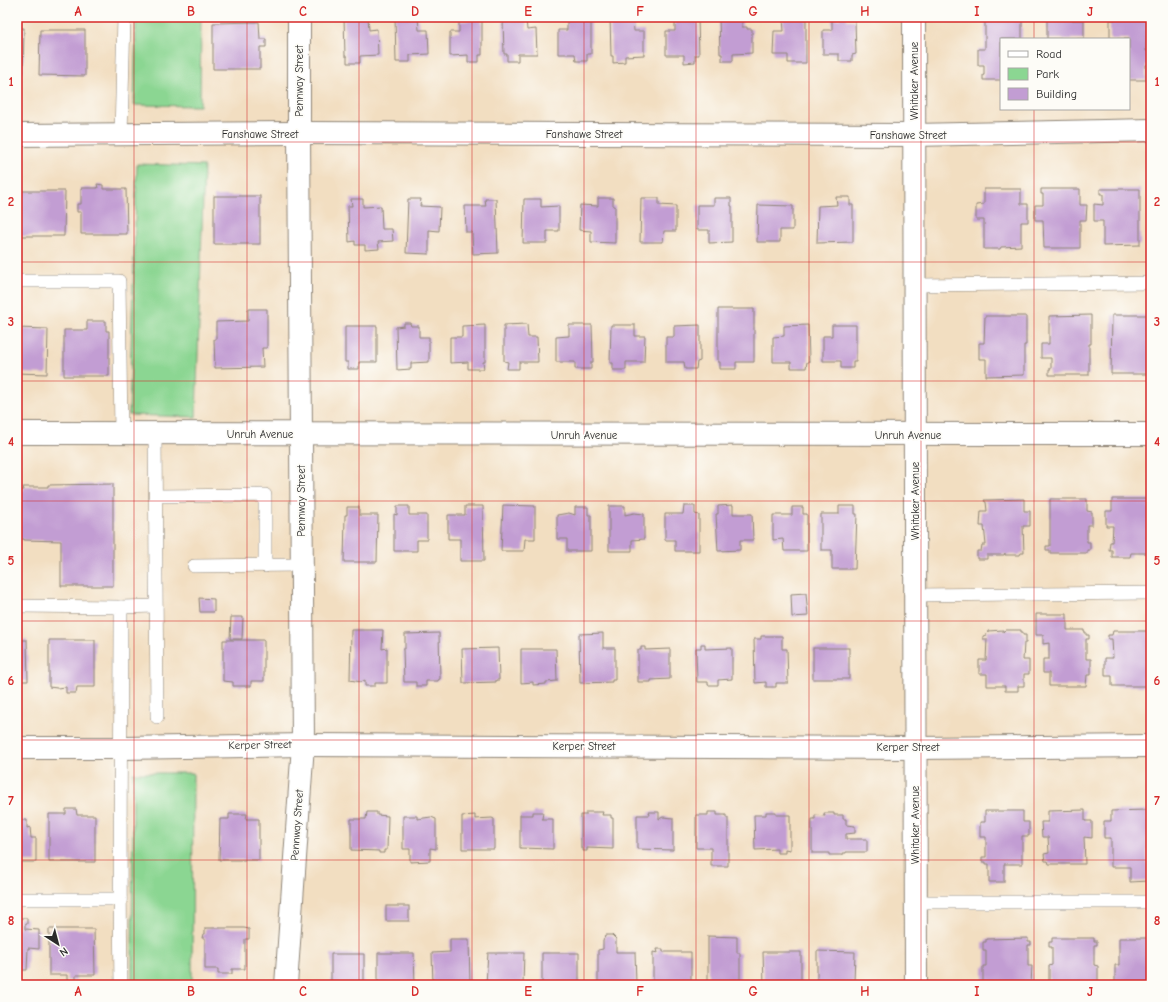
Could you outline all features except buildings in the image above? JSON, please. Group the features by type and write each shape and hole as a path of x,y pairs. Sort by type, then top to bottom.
{"street":[{"name":"Pennway Street","path":"286,985 303,745 301,565 302,434 298,133 299,17"},
{"name":"Whitaker Avenue","path":"914,17 916,985"},
{"name":"Fanshawe Street","path":"17,135 298,133 914,135 1151,130"},
{"name":"Unruh Avenue","path":"17,433 915,435 1151,434"},
{"name":"Kerper Street","path":"17,748 303,745 915,748 1151,746"}],"lane":[{"path":"121,135 124,17"},
{"path":"17,281 119,281 122,434"},
{"path":"914,285 1151,283"},
{"path":"155,434 157,717"},
{"path":"156,496 265,495 265,566"},
{"path":"194,566 301,565"},
{"path":"915,595 1151,593"},
{"path":"17,606 156,606"},
{"path":"121,607 121,985"},
{"path":"17,900 120,899"},
{"path":"916,902 1151,902"}],"green space":[{"path":"136,17 201,17 200,106 134,105"},
{"path":"137,164 204,166 196,417 129,415"},
{"path":"133,773 193,773 192,985 132,985"}]}
